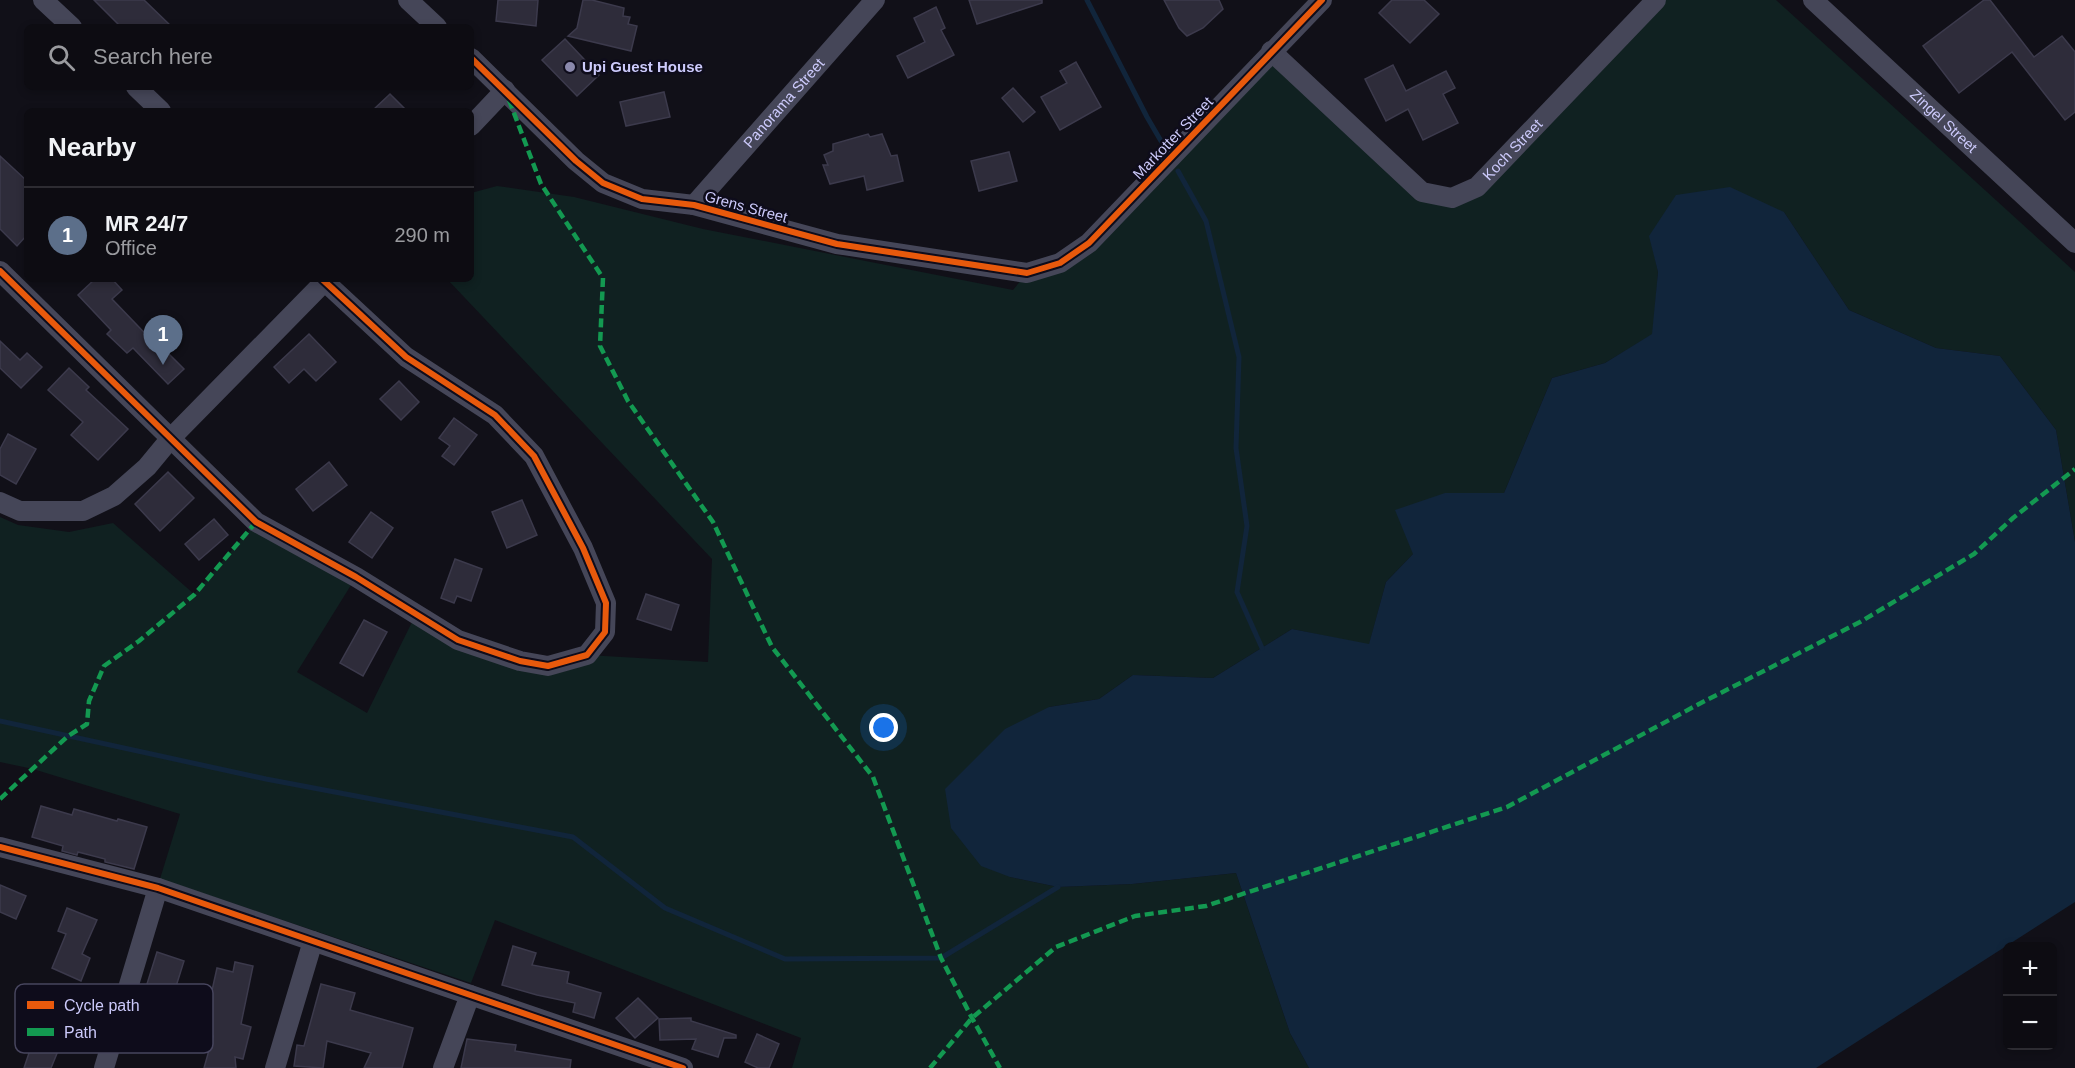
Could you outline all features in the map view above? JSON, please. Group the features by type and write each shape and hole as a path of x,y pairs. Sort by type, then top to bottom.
{"street":[{"path":"43,0 69,24"},
{"path":"408,0 434,24"},
{"name":"Panorama Street","path":"694,205 875,0"},
{"name":"Markotter Street","path":"1027,273 1060,263 1089,243 1270,51 1322,0"},
{"name":"Koch Street","path":"1270,51 1422,192 1452,198 1477,187 1656,0"},
{"name":"Zingel Street","path":"1813,0 2075,243"},
{"name":"Grens Street","path":"474,61 576,161 603,183 642,199 694,205 837,244 1027,273"},
{"path":"139,90 158,108"},
{"path":"474,123 505,90"},
{"path":"0,271 256,522 356,577 458,640 520,661 548,666 587,654 605,632 606,603 583,548 534,456 495,415 406,357 326,282"},
{"path":"0,502 20,511 83,512 114,496 147,467 171,438 322,282"},
{"path":"0,847 158,888 683,1068"},
{"path":"129,984 158,888"},
{"path":"275,1068 313,941"},
{"path":"444,1068 470,995"},
{"path":"104,1068 108,1053"}],"shaded area":[{"path":"1656,0 1776,0 2075,272 2075,542 2056,430 2000,356 1936,348 1849,310 1784,212 1650,236 1658,272 1653,334 1605,363 1552,378 1504,493 1445,493 1413,554 1386,582 1369,645 1292,629 1213,678 1133,675 1099,699 1049,707 1010,877 1058,887 1132,884 1236,873 1290,1033 1309,1068 792,1068 801,1038 495,920 471,983 160,879 180,814 33,769 0,762 0,517 18,525 69,532 113,523 194,594 256,522 356,577 297,672 367,713 416,614 520,661 587,655 708,662 712,559 450,282 474,282 474,192 497,186 574,197 703,229 1013,290 1027,273 1060,263 1271,51 1422,192 1477,187"}],"water":[{"path":"1730,187 1784,212 1849,310 1936,348 2000,356 2056,430 2075,542 2075,902 2013,942 2003,942 2003,948 1816,1068 1309,1068 1290,1033 1236,873 1132,884 1058,887 1010,877 981,866 951,828 945,789 1005,729 1049,707 1099,699 1133,675 1213,678 1292,629 1369,644 1386,582 1413,554 1395,510 1445,493 1504,493 1552,378 1605,363 1652,334 1658,272 1649,236 1676,195"}],"building":[{"path":"94,0 144,0 169,24 118,24"},
{"path":"498,0 538,0 536,26 496,21"},
{"path":"583,0 624,8 623,16 630,17 628,24 637,26 631,51 568,36 577,28"},
{"path":"969,0 1042,0 1042,3 977,24"},
{"path":"1164,0 1219,0 1223,9 1203,28 1187,36 1179,28"},
{"path":"1392,0 1424,0 1439,14 1410,43 1379,13"},
{"path":"1984,0 1990,0 2034,57 2062,36 2075,52 2075,112 2065,120 2012,52 1959,93 1923,46"},
{"path":"936,7 945,28 941,30 954,55 908,78 897,56 925,42 914,18"},
{"name":"Upi Guest House","path":"565,39 599,75 577,96 542,60"},
{"path":"1076,62 1101,107 1060,130 1041,97 1067,83 1060,71"},
{"path":"1393,65 1406,91 1446,71 1455,88 1443,94 1458,123 1423,140 1408,109 1386,121 1365,79"},
{"path":"1013,88 1035,112 1023,122 1002,98"},
{"path":"664,92 670,117 626,126 620,102"},
{"path":"390,94 404,108 375,108"},
{"path":"868,134 870,137 882,134 891,156 897,155 903,181 867,190 864,176 830,184 823,165 828,165 824,155 833,151 833,144"},
{"path":"1009,152 1017,181 979,191 971,161"},
{"path":"0,156 24,178 24,238 17,246 0,229"},
{"path":"92,282 115,282 122,290 112,299 161,350 163,348 184,369 168,384 133,348 127,353 107,334 111,330 78,295"},
{"path":"309,334 336,362 316,381 304,369 289,383 274,367"},
{"path":"0,341 20,360 27,353 42,367 21,388 0,368"},
{"path":"69,368 89,387 86,390 128,429 98,460 71,435 83,422 48,390"},
{"path":"399,381 419,402 401,420 380,399"},
{"path":"454,418 477,435 454,465 442,456 450,446 439,438"},
{"path":"8,434 36,449 16,484 0,475 0,449"},
{"path":"329,462 347,485 313,511 296,489"},
{"path":"168,472 194,498 160,531 135,504"},
{"path":"522,500 537,535 507,548 492,512"},
{"path":"371,512 393,528 372,558 349,542"},
{"path":"214,519 228,535 199,560 185,544"},
{"path":"455,559 482,569 471,601 457,596 454,603 441,598"},
{"path":"646,594 679,605 671,630 637,619"},
{"path":"364,620 387,632 363,676 340,663"},
{"path":"41,806 72,815 74,809 147,827 134,869 78,852 77,855 62,851 63,846 32,837"},
{"path":"0,885 26,896 16,919 0,912"},
{"path":"67,908 97,920 82,954 90,958 81,981 52,968 66,934 58,931"},
{"path":"513,946 536,953 532,965 569,972 567,983 601,993 594,1018 573,1012 575,1003 502,985"},
{"path":"157,952 184,961 177,984 147,984"},
{"path":"235,962 253,966 241,1024 251,1027 243,1059 235,1057 236,1068 204,1068 208,1053 213,1053 213,986 217,968 233,972"},
{"path":"321,984 355,993 350,1010 413,1028 402,1068 364,1068 371,1053 327,1041 323,1068 294,1066 297,1045 304,1046"},
{"path":"638,998 658,1018 635,1038 616,1018"},
{"path":"691,1018 691,1021 736,1035 736,1038 724,1038 718,1057 692,1049 696,1039 660,1040 659,1019"},
{"path":"757,1034 779,1044 769,1068 758,1068 745,1062"},
{"path":"467,1039 516,1045 515,1051 571,1060 570,1068 461,1068"},
{"path":"29,1053 57,1053 51,1068 24,1068"}],"waterway":[{"path":"1087,0 1161,141"},
{"path":"1178,171 1206,221 1239,357 1236,448 1247,526 1237,592 1262,648"},
{"path":"0,721 266,779 573,837 665,908 785,959 941,958 1058,887"}],"marked path":[{"path":"509,100 541,184 603,278 600,346 628,401 713,522 772,647 873,777 941,958 1000,1068"},
{"path":"930,1068 972,1018 1056,947 1135,916 1206,906 1507,807 1699,704 1860,622 1974,554 2013,518 2075,469"},
{"path":"0,799 68,736 87,724 89,701 104,666 139,641 194,595 256,522"}],"cycle path":[{"path":"474,61 576,161 603,183 642,199 694,205 837,244 1027,273 1060,263 1089,243 1322,0"},
{"path":"0,271 256,522 356,577 458,640 520,661 548,666 587,655 605,632 606,603 583,548 534,456 495,415 406,357 325,282"},
{"path":"0,847 158,888 683,1068"}],"place":[{"name":"Upi Guest House","path":"570,67"},
{"name":"MR 24/7","path":"163,365"}]}
